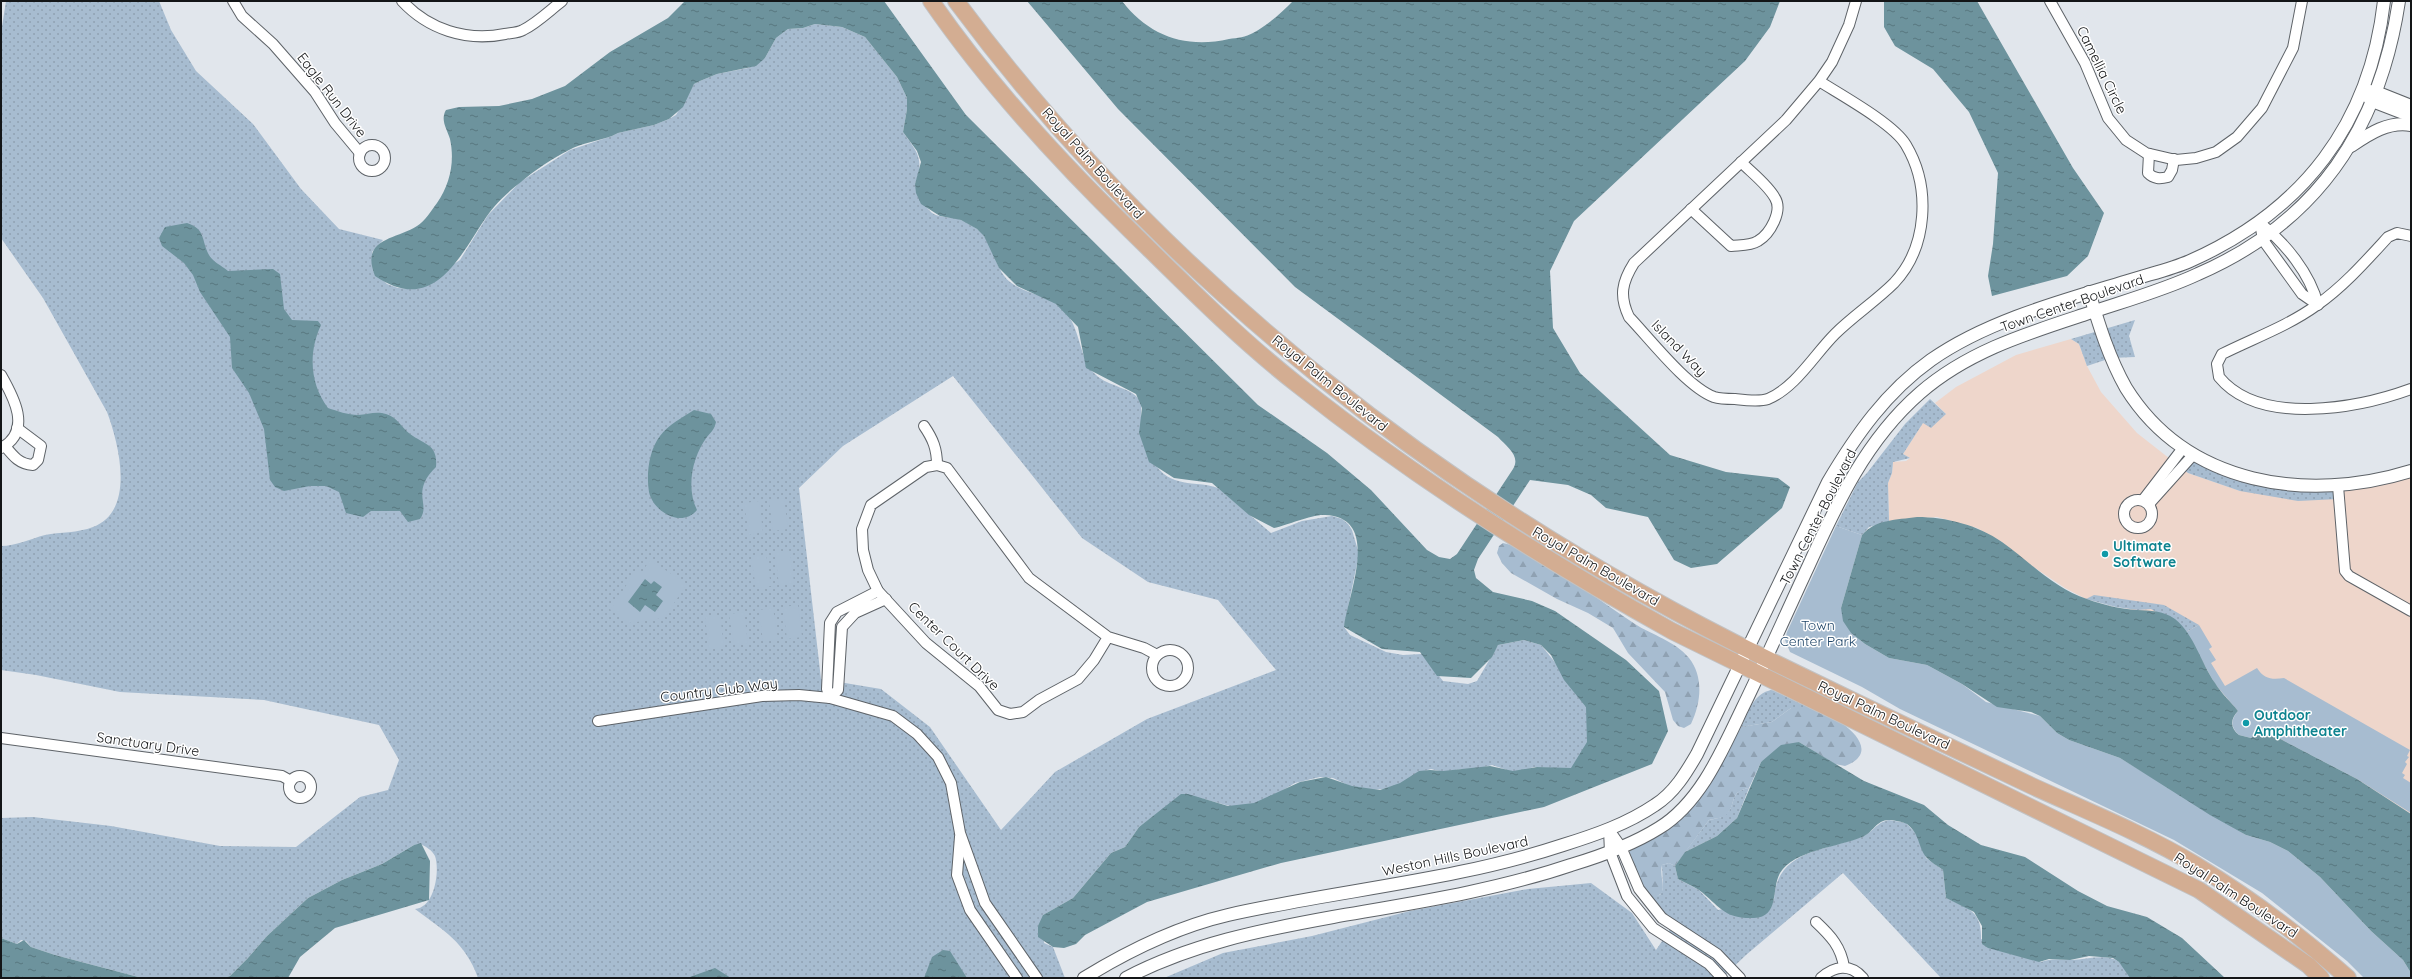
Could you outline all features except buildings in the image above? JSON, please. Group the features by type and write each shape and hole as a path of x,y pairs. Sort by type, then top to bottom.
{"main road":[{"name":"Royal Palm Boulevard","path":"931,1 956,37 1028,125 1099,200 1207,306 1297,384 1426,481 1599,590 1740,666 2199,890 2308,965 2322,978"},
{"name":"Royal Palm Boulevard","path":"956,1 986,42 1089,162 1143,219 1218,291 1362,412 1488,501 1641,594 1766,659 2192,863 2311,944 2348,978"}],"street":[{"name":"Eagle Run Drive","path":"233,1 242,16 273,44 315,92 335,123 360,153"},
{"path":"402,1 422,19 441,29 477,36 498,36 522,31 562,1"},
{"name":"Island Way","path":"1819,81 1861,108 1894,132 1906,144 1917,173 1924,211 1920,236 1908,262 1895,282 1835,333 1786,388 1767,399 1741,400 1715,397 1695,387 1629,317 1623,304 1622,290 1625,277 1634,263 1786,120 1819,81 1832,62 1849,25 1856,1"},
{"name":"Camellia Circle","path":"2054,2 2085,63 2108,118 2126,140 2149,154 2174,159 2196,158 2216,152 2237,137 2262,108 2293,48 2302,1"},
{"name":"Town Center Boulevard","path":"1748,649 1795,548 1828,482 1852,442 1872,415 1907,379 1932,360 1980,332 2089,292 2190,261 2260,223 2283,205 2316,171 2334,146 2362,91 2381,32 2384,1"},
{"name":"Town Center Boulevard","path":"1766,659 1850,480 1879,436 1922,391 1955,366 2003,342 2199,274 2263,240 2273,233 2304,205 2331,175 2350,147 2385,70 2394,36 2400,1"},
{"path":"2362,91 2411,116"},
{"path":"2374,96 2411,106"},
{"path":"2350,147 2373,132 2389,126 2411,125"},
{"path":"2149,154 2148,173 2152,177 2160,179 2168,177 2172,170 2174,159"},
{"path":"1691,209 1731,246 1746,245 1759,240 1775,221 1778,208 1775,198 1741,162"},
{"path":"2260,223 2273,233 2313,287 2318,305"},
{"path":"2260,223 2263,240 2302,294 2318,305"},
{"path":"2411,236 2397,233 2388,237 2342,285 2318,305 2275,330 2222,354 2217,364 2219,377 2234,391 2254,400 2287,409 2323,409 2367,401 2411,389"},
{"path":"2089,292 2111,358 2127,388 2144,412 2183,448 2193,455 2219,468 2280,485 2338,486 2377,480 2411,471"},
{"path":"1,375 16,403 17,428 3,447 17,460 25,464 33,465 38,460 41,446 17,428"},
{"path":"1907,379 1922,391"},
{"path":"924,426 933,439 937,453 937,465 947,468 1030,578 1108,637 1144,648 1157,655"},
{"path":"2183,448 2146,502 2193,455"},
{"name":"Center Court Drive","path":"937,465 926,467 871,505 862,529 863,550 868,570 878,591 926,642 979,686 998,710 1010,714 1023,712 1039,700 1078,679 1094,660 1108,637"},
{"path":"2338,486 2345,571 2349,576 2411,611"},
{"path":"878,591 839,612 830,623 827,689 830,698 838,690 842,627 855,612 886,599"},
{"path":"839,612 847,620"},
{"name":"Weston Hills Boulevard","path":"1084,978 1138,946 1226,915 1471,871 1532,855 1609,830 1655,805 1683,778 1697,754 1748,649"},
{"path":"1126,978 1180,954 1235,936 1480,891 1541,876 1622,847 1664,825 1692,798 1707,776 1766,659"},
{"name":"Country Club Way","path":"598,721 762,696 798,695 830,698 893,716 917,734 938,757 951,783 960,833 984,903 1037,978"},
{"name":"Sanctuary Drive","path":"1,738 282,776 290,781"},
{"path":"1609,830 1622,847 1639,889 1662,918 1717,954 1740,978"},
{"path":"1609,830 1610,852 1628,896 1653,928 1709,964 1722,978"},
{"name":"Country Club Way","path":"960,833 957,875 970,910 1018,978"},
{"path":"1816,922 1832,937 1841,952 1844,967"},
{"path":"1821,978 1828,971 1844,967 1859,973 1863,978"}],"shaded area":[{"path":"2071,339 2079,344 2087,366 2101,392 2137,433 2188,473 2240,491 2338,486 2411,471 2411,814 2357,779 2238,711 2215,684 2189,636 2176,620 2086,599 2065,588 2023,560 2002,542 1977,528 1937,517 1889,521 1888,483 1892,473 1893,462 1906,461 1910,458 1903,454 1923,423 1946,414 1935,403 1956,387 2016,355"}],"green space":[{"path":"6,1 159,1 171,30 196,71 253,124 301,189 339,229 383,240 372,252 373,271 387,284 398,288 415,289 460,260 488,215 520,182 570,150 618,133 654,125 669,119 676,115 694,84 717,74 748,68 765,58 776,38 788,29 803,28 815,24 842,27 865,37 897,77 907,98 907,109 903,132 918,156 919,168 915,184 925,205 933,214 961,220 977,229 983,234 991,248 1000,270 1010,282 1025,291 1048,299 1061,307 1072,321 1086,360 1095,374 1101,379 1132,393 1138,397 1142,403 1141,425 1143,437 1152,459 1158,468 1175,480 1218,488 1271,533 1302,521 1332,516 1342,519 1352,530 1359,554 1344,627 1350,635 1386,652 1403,655 1422,654 1443,681 1468,684 1477,681 1498,645 1524,640 1541,645 1587,702 1591,738 1578,767 1567,769 1534,767 1516,773 1492,765 1474,770 1461,769 1444,772 1431,769 1421,772 1414,780 1383,789 1372,790 1352,787 1333,778 1320,777 1295,783 1265,801 1237,808 1200,798 1159,812 1139,827 1125,847 1111,853 1073,898 1043,915 1044,943 1053,947 1065,978 478,978 467,955 460,946 444,931 415,909 422,907 431,895 437,870 434,854 431,850 421,844 414,845 382,864 342,880 308,898 267,936 230,976 224,978 142,978 55,955 31,947 26,941 21,940 17,944 1,938 1,818 33,817 111,826 220,846 296,847 360,797 388,790 399,760 379,725 264,700 120,692 36,675 1,670 1,546 18,544 45,535 93,527 106,519 115,507 121,476 116,441 107,412 43,298 1,238 1,33","holes":["953,376 1082,538 1148,582 1218,600 1276,670 1147,719 1055,772 1001,830 930,727 881,689 821,679 799,488 843,446"]},
{"path":"2135,320 2129,336 2135,357 2111,358 2087,366 2079,344 2071,339"},
{"path":"1930,399 1946,414 1931,428 1923,423 1903,454 1910,458 1893,462 1892,473 1888,483 1889,521 1869,527 1862,535 1836,526 1858,482 1867,473 1905,424"},
{"path":"2183,448 2219,468 2338,486 2339,499 2298,501 2240,491 2188,473 2182,468 2171,480 2163,473"},
{"path":"784,498 788,529 773,531 769,500"},
{"path":"759,501 763,532 749,535 744,503"},
{"name":"Town Center Park","path":"1836,526 1862,535 1841,608 1851,633 1865,644 1889,658 1927,665 1962,684 1986,702 2040,716 2057,733 2069,740 2120,758 2246,835 2270,842 2288,851 2320,877 2371,931 2403,960 2411,973 2411,978 2364,978 2347,961 2262,893 2174,840 1900,709 1862,687 1790,652 1785,640 1787,632"},
{"path":"1503,543 1516,547 1536,558 1635,624 1677,647 1683,652 1694,665 1699,682 1699,699 1691,724 1684,728 1678,726 1673,720 1665,692 1628,653 1613,628 1588,613 1557,599 1511,573 1502,563 1497,553 1499,546"},
{"path":"790,551 794,583 779,585 775,553"},
{"path":"766,554 771,586 756,588 751,557"},
{"path":"650,560 687,584 664,618 629,623 610,610 637,569 642,572"},
{"path":"2094,595 2164,605 2199,625 2186,632 2183,628 2151,609 2138,610 2116,607 2086,599"},
{"path":"798,605 802,637 787,639 783,607"},
{"path":"773,608 778,640 763,642 759,610"},
{"path":"744,612 748,643 734,645 729,614"},
{"path":"720,615 724,647 709,649 705,617"},
{"path":"2199,625 2212,647 2209,649 2216,660 2211,663 2225,686 2257,668 2265,677 2276,679 2284,678 2410,750 2407,756 2409,757 2405,762 2407,764 2402,773 2405,775 2403,778 2411,783 2411,813 2357,779 2261,729 2251,738 2239,735 2234,729 2232,723 2238,711 2215,684 2186,632"},
{"path":"1772,690 1810,708 1791,708 1772,722 1741,727 1749,709 1756,699 1760,695"},
{"path":"1791,708 1807,708 1819,711 1842,723 1859,741 1861,750 1857,759 1845,766 1835,764 1799,742 1761,762 1749,788 1742,790 1735,796 1729,812 1725,816 1709,820 1675,866 1669,863 1662,865 1662,892 1654,897 1645,897 1628,858 1631,848 1713,777 1741,727 1772,722"},
{"path":"1749,788 1737,818 1717,836 1685,852 1709,820 1725,815 1729,811 1738,792"},
{"path":"1889,820 1906,823 1919,837 1926,858 1943,870 1946,898 1967,908 1976,916 1981,930 1981,939 2041,962 2097,957 2113,959 2120,962 2126,969 2130,978 1941,978 1843,873 1746,955 1722,978 1164,978 1223,953 1312,936 1410,911 1528,889 1591,883 1632,913 1656,950 1673,925 1645,897 1660,895 1663,889 1662,865 1669,863 1675,866 1678,879 1699,890 1718,910 1774,900 1777,884 1783,871 1793,862 1804,855 1861,837 1880,823"}],"water":[{"path":"685,1 884,1 966,115 1258,405 1327,453 1371,490 1427,550 1439,557 1450,559 1457,554 1513,469 1515,460 1509,448 1498,437 1295,287 1118,109 1027,1 1122,1 1144,23 1156,31 1183,41 1213,42 1241,37 1259,30 1293,1 1780,1 1770,27 1745,61 1574,221 1550,271 1553,328 1580,373 1670,455 1726,472 1778,478 1790,487 1782,508 1717,564 1691,568 1674,560 1648,517 1606,508 1591,495 1568,485 1530,480 1478,559 1474,570 1476,578 1493,592 1532,601 1555,611 1626,660 1659,691 1668,731 1652,764 1544,807 1281,863 1147,902 1085,935 1076,944 1064,948 1053,947 1038,937 1038,926 1043,915 1073,898 1111,853 1125,847 1139,827 1181,794 1188,794 1228,806 1254,803 1300,782 1326,777 1352,786 1380,790 1400,783 1419,771 1443,771 1490,766 1513,771 1537,767 1571,768 1587,742 1586,707 1564,680 1551,655 1541,645 1524,640 1498,645 1492,657 1471,678 1437,676 1420,652 1382,649 1344,627 1355,579 1357,543 1353,529 1343,519 1320,515 1274,528 1249,515 1212,483 1174,478 1149,462 1139,433 1142,408 1136,394 1086,368 1078,327 1056,304 1017,286 999,268 984,236 977,229 961,220 940,216 921,204 916,193 915,184 921,162 917,151 903,132 907,109 907,98 897,77 865,37 842,27 815,24 803,28 788,29 776,38 765,58 756,66 717,74 694,84 683,107 669,119 654,125 618,133 607,138 579,146 550,160 512,189 498,202 490,211 455,264 443,276 429,285 413,289 396,287 375,276 372,264 372,254 376,247 382,242 420,224 428,216 445,188 452,164 450,139 444,121 444,114 446,110 459,107 499,106 532,99 565,86 610,52 668,18"},
{"path":"1884,1 1977,1 2073,168 2104,213 2088,256 2067,276 1992,296 1988,276 1993,244 1998,173 1969,112 1933,69 1895,46 1884,27"},
{"path":"187,223 193,225 200,232 210,257 228,271 273,269 280,274 284,309 292,320 318,321 321,325 314,346 314,379 317,389 328,408 354,415 379,413 390,415 407,432 433,449 436,459 436,467 428,476 422,490 423,513 420,519 408,522 400,511 371,511 363,517 346,513 339,492 326,486 310,486 284,491 275,487 270,480 264,429 249,393 232,368 230,337 200,292 193,275 184,263 162,246 159,238 165,227"},
{"path":"694,410 711,414 716,422 714,429 702,445 694,463 691,483 697,510 691,515 683,518 676,518 662,511 656,506 652,499 648,485 649,462 653,448 663,432"},
{"path":"1917,517 1950,520 1983,531 2002,542 2053,582 2075,594 2112,606 2166,614 2175,619 2182,625 2192,641 2215,683 2238,711 2232,720 2232,723 2234,729 2239,735 2251,738 2261,729 2357,779 2411,814 2411,973 2403,960 2371,931 2320,877 2288,851 2270,842 2246,835 2210,815 2120,758 2069,740 2057,733 2040,716 2031,712 1997,707 1962,684 1927,665 1889,658 1865,644 1851,633 1843,621 1841,608 1862,535 1880,523"},
{"path":"645,579 651,584 654,581 662,587 656,595 663,601 655,612 645,605 640,612 628,602"},
{"path":"1799,742 1864,781 1924,805 1948,825 1981,845 2025,857 2078,891 2107,906 2147,917 2182,938 2225,978 2130,978 2119,962 2113,958 2089,956 2070,960 2049,959 2039,962 1988,948 1982,944 1982,926 1974,912 1946,898 1943,870 1926,857 1921,849 1917,836 1907,824 1893,820 1881,822 1862,837 1818,850 1795,859 1787,865 1777,879 1773,901 1768,913 1754,918 1744,918 1729,914 1717,906 1699,890 1678,879 1675,866 1685,852 1717,836 1737,818 1761,762 1781,745"},
{"path":"421,843 430,861 429,900 335,928 300,957 288,978 224,978 230,976 267,936 308,898 342,880 382,864 414,845"},
{"path":"1,938 17,944 24,940 31,947 55,955 142,978 1,978"},
{"path":"943,950 950,951 967,978 924,978 932,957"},
{"path":"715,968 731,978 687,978"}],"place":[{"name":"Ultimate Software","path":"2105,554"},
{"name":"Outdoor Amphitheater","path":"2246,723"}]}
